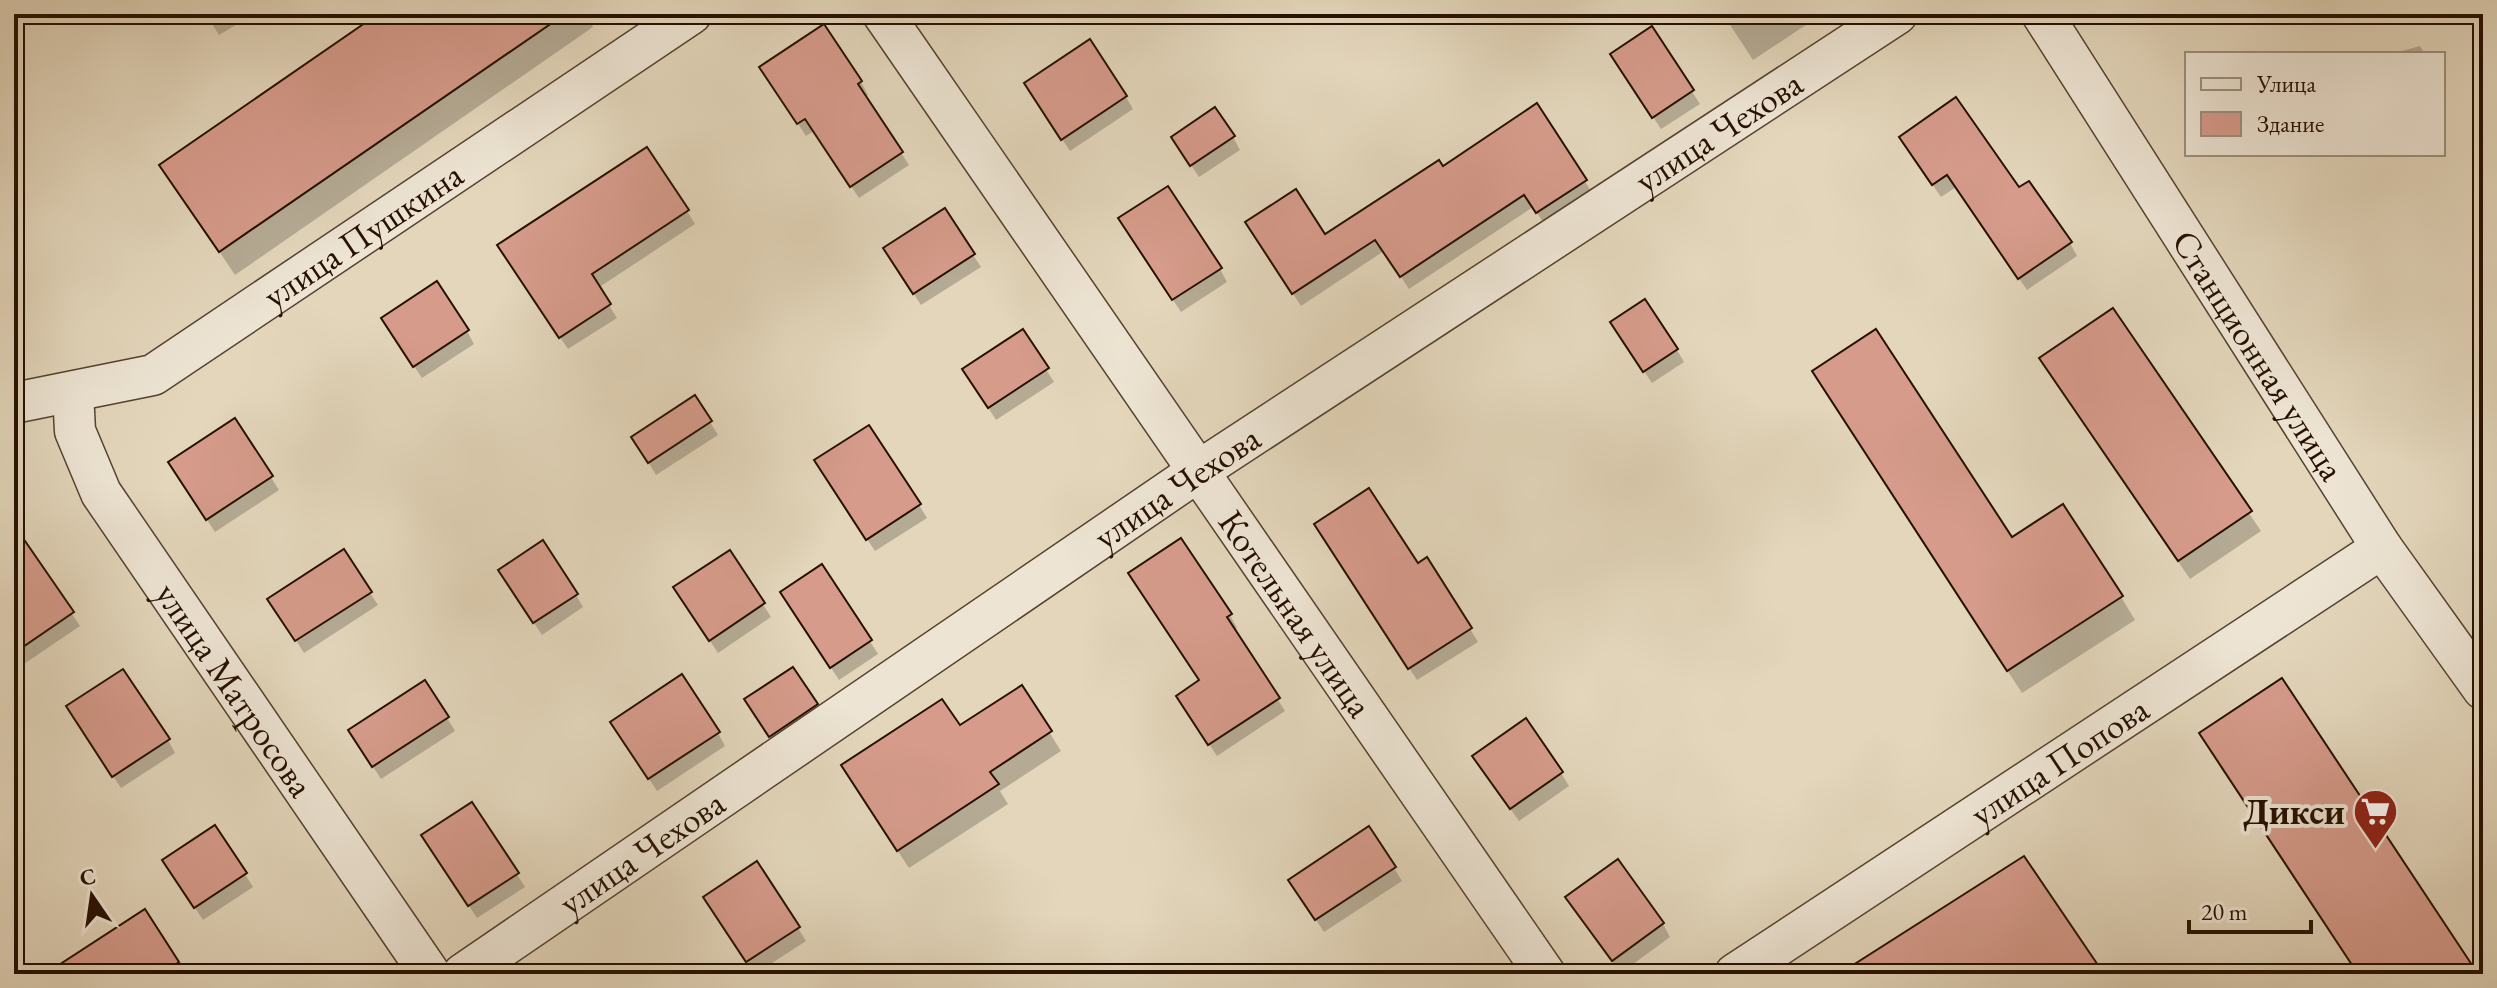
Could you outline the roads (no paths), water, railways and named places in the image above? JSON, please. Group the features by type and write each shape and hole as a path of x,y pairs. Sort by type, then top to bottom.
{"street":[{"name":"улица Пушкина","path":"14,403 153,375 691,14"},
{"name":"Котельная улица","path":"883,14 1545,974"},
{"name":"улица Чехова","path":"463,974 1200,470 1897,14"},
{"name":"Станционная улица","path":"2042,14 2382,548 2483,689"},
{"name":"улица Матросова","path":"73,392 75,431 101,493 430,974"},
{"name":"улица Попова","path":"1735,974 2382,548"}],"place":[{"name":"Дикси","path":"2376,850"}]}
